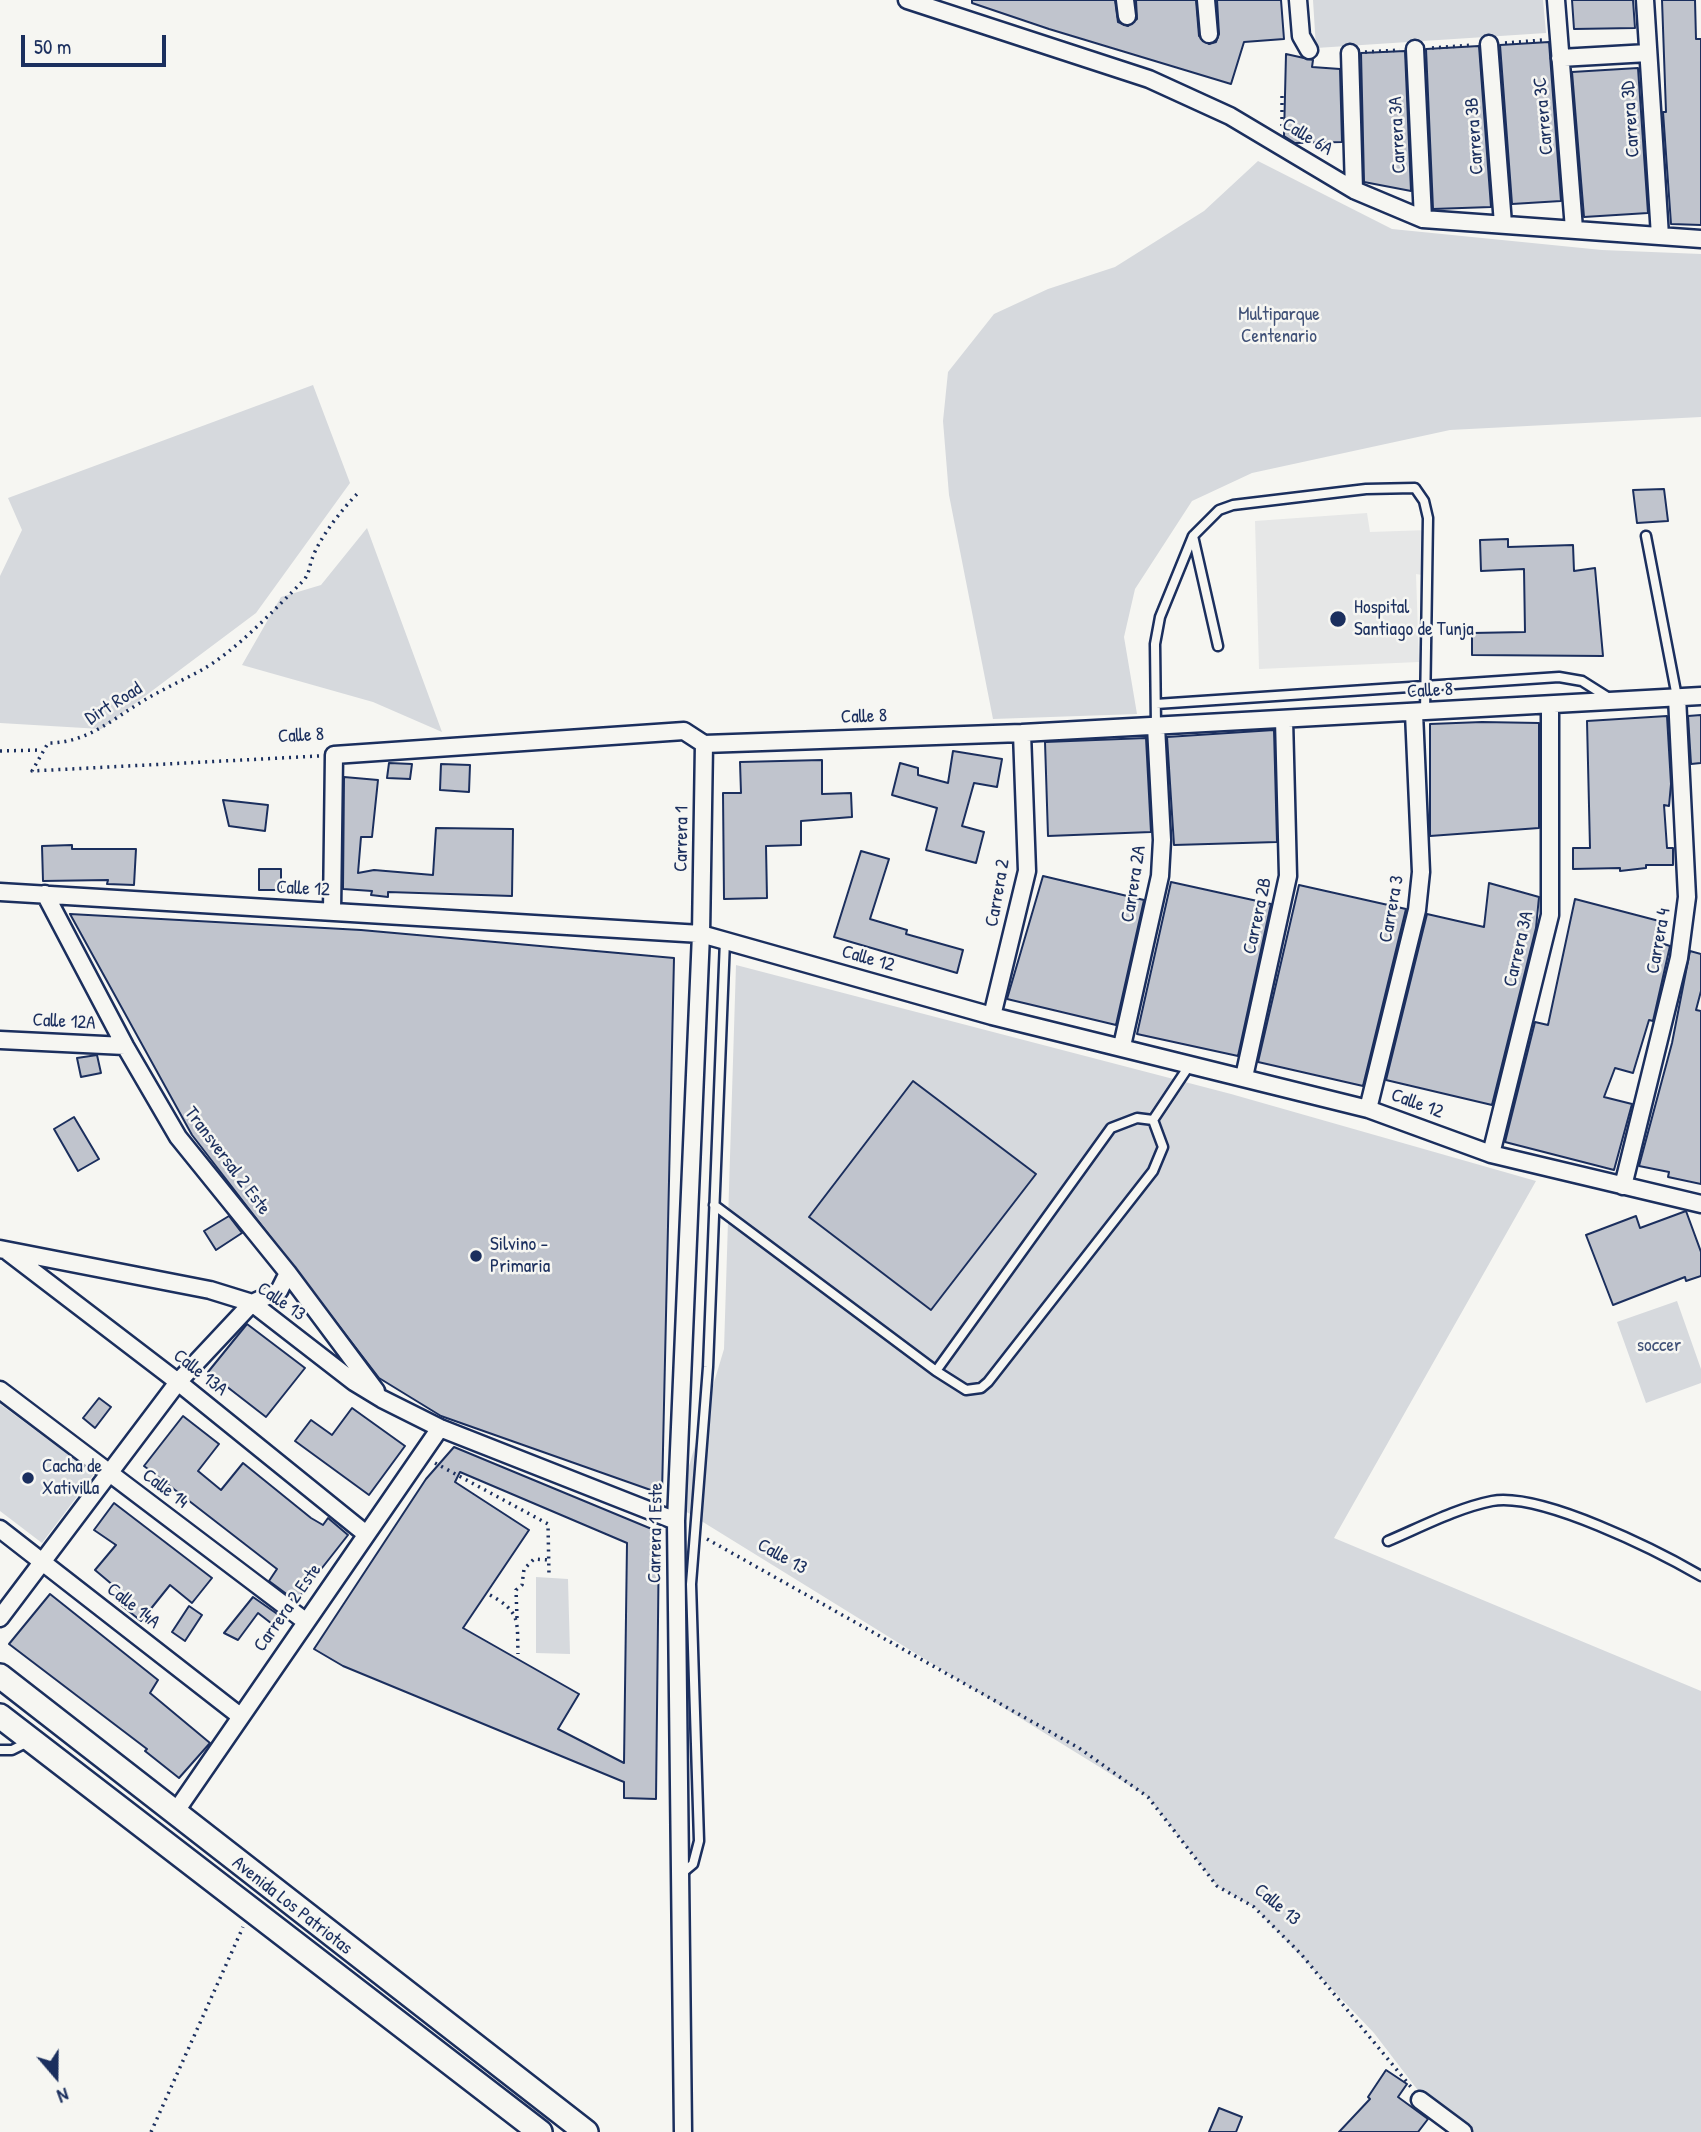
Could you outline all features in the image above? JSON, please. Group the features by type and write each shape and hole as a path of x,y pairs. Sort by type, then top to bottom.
{"main road":[{"name":"Avenida Los Patriotas","path":"0,1676 586,2132"},
{"name":"Avenida Los Patriotas","path":"0,1716 540,2132"},
{"path":"50,1755 67,1730"}],"street":[{"name":"Calle 6A","path":"906,0 1149,79 1230,116 1354,190 1423,219 1701,239"},
{"path":"1206,0 1209,34"},
{"path":"1298,0 1301,36 1309,50"},
{"name":"Carrera 3C","path":"1556,0 1574,229"},
{"name":"Carrera 3D","path":"1645,0 1660,236"},
{"name":"Carrera 3B","path":"1489,44 1503,224"},
{"name":"Carrera 3A","path":"1415,49 1423,219"},
{"path":"1350,53 1354,190"},
{"path":"1560,58 1648,53"},
{"name":"Calle 8","path":"334,755 684,731 705,744 1022,733 1701,696"},
{"name":"Carrera 4","path":"1623,1186 1679,958 1687,897 1676,697"},
{"name":"Carrera 3A","path":"1491,1154 1550,915 1550,706"},
{"name":"Carrera 3","path":"1368,1109 1417,910 1420,872 1419,713"},
{"name":"Carrera 2B","path":"1244,1077 1289,876 1284,719"},
{"name":"Carrera 2A","path":"1122,1046 1160,876 1162,840 1156,726"},
{"name":"Carrera 2","path":"992,1016 1027,871 1022,733"},
{"name":"Carrera 1","path":"701,934 705,744"},
{"path":"332,912 334,755"},
{"name":"Calle 12","path":"1,891 701,934 992,1016 1191,1063 1368,1109 1491,1154 1701,1204"},
{"name":"Transversal 2 Este","path":"45,894 125,1046 178,1137 288,1273 382,1399"},
{"name":"Carrera 1 Este","path":"683,2132 676,1521 701,934"},
{"name":"Calle 12A","path":"0,1040 125,1046"},
{"name":"Calle 13","path":"2,1249 211,1290 252,1303 354,1382 440,1429 676,1521"},
{"name":"Calle 13A","path":"2,1249 177,1382 366,1534"},
{"path":"0,1618 177,1382 252,1303 279,1291 288,1273"},
{"name":"Calle 14","path":"0,1390 305,1621"},
{"name":"Carrera 2 Este","path":"174,1814 440,1429"},
{"name":"Calle 14A","path":"0,1529 240,1716"},
{"path":"1420,2100 1463,2132"}],"lane":[{"path":"1156,726 1155,643 1160,617 1193,536 1219,510 1233,505 1366,489 1415,488 1424,501 1428,518 1425,686 1419,713"},
{"path":"1193,536 1218,646"},
{"path":"1646,536 1676,697"},
{"path":"1156,704 1559,677 1582,681 1615,702"},
{"path":"680,1875 694,1864 699,1841 691,1584 693,1531 708,1367 725,940"},
{"path":"1153,1120 1191,1063"},
{"path":"936,1371 1111,1128 1137,1118 1153,1120"},
{"path":"715,1205 936,1371 966,1390 981,1388 1153,1171 1163,1147 1153,1120"},
{"path":"1388,1541 1439,1519 1494,1501 1526,1502 1648,1545 1701,1576"},
{"path":"0,1750 12,1750 32,1740"}],"path":[{"path":"1282,93 1282,147"},
{"name":"Dirt Road","path":"0,751 20,748 41,750 48,743 85,738 144,700 200,671 257,626 304,580 310,571 312,558 343,509 358,493"},
{"name":"Calle 8","path":"41,750 32,771 334,755"},
{"path":"421,1455 548,1524 550,1575"},
{"name":"Calle 13","path":"693,1531 1079,1748 1148,1797 1217,1886 1254,1907 1301,1954 1420,2100"},
{"path":"517,1654 516,1590 522,1585 524,1569 534,1559 549,1560"},
{"path":"490,1595 506,1604 517,1618"},
{"path":"152,2132 251,1909"}],"shaded area":[{"name":"Hospital Santiago de Tunja","path":"1367,513 1370,532 1428,530 1422,575 1416,574 1419,662 1259,669 1255,521"}],"green space":[{"path":"1313,0 1543,0 1546,33 1316,48"},
{"name":"Multiparque Centenario","path":"1258,161 1392,229 1602,250 1701,254 1701,417 1450,430 1252,473 1192,501 1135,589 1124,637 1137,714 993,719 949,495 943,421 948,372 994,314 1048,289 1115,267 1204,211"},
{"path":"313,385 350,483 256,613 101,729 0,723 0,576 22,530 8,498"},
{"path":"367,528 442,732 373,702 242,665 281,597 321,585"},
{"path":"736,965 1231,1094 1536,1181 1334,1538 1701,1691 1701,2132 1467,2132 1433,2110 1374,2033 1254,1907 1217,1886 1148,1797 677,1506 724,1349"},
{"name":"soccer","path":"1677,1301 1701,1369 1701,1383 1646,1403 1617,1322"},
{"path":"0,1404 94,1474 42,1543 0,1511"},
{"path":"536,1577 568,1579 570,1654 536,1653"}],"building":[{"path":"972,0 1115,0 1118,22 1128,26 1137,19 1136,0 1196,0 1199,36 1209,44 1216,42 1219,34 1217,0 1281,0 1284,39 1244,42 1231,84 1049,29 972,3"},
{"path":"1572,0 1633,0 1635,28 1574,29"},
{"path":"1662,0 1695,0 1696,39 1701,39 1701,225 1671,224 1663,112 1666,112"},
{"path":"1549,42 1561,201 1512,204 1500,45"},
{"path":"1479,46 1491,207 1433,209 1426,49"},
{"path":"1405,51 1411,191 1364,182 1361,53"},
{"path":"1286,54 1313,60 1312,67 1340,69 1342,142 1295,143 1284,136"},
{"path":"1638,68 1648,213 1584,217 1572,72"},
{"path":"1664,489 1668,521 1637,523 1633,490"},
{"path":"1508,539 1508,547 1573,545 1574,571 1595,568 1603,656 1472,655 1472,633 1525,632 1524,569 1481,571 1480,540"},
{"path":"1701,715 1701,763 1691,764 1688,716"},
{"path":"1667,716 1671,784 1669,806 1664,805 1667,848 1673,848 1673,865 1646,865 1646,868 1620,871 1620,868 1573,869 1573,848 1590,848 1587,721"},
{"path":"1539,723 1539,828 1430,836 1430,724"},
{"path":"1274,730 1277,842 1174,845 1167,737"},
{"path":"1146,738 1151,832 1048,836 1045,742"},
{"path":"953,751 1002,759 997,787 974,783 962,826 984,832 976,863 926,850 937,808 892,795 900,763 918,768 918,775 948,783"},
{"path":"822,760 822,794 851,793 852,817 801,821 801,845 766,846 767,898 724,899 723,793 741,793 740,762"},
{"path":"389,763 412,764 410,779 387,778"},
{"path":"441,764 470,765 469,792 440,790"},
{"path":"344,777 378,780 372,837 361,837 358,873 374,870 433,875 436,828 513,829 512,896 388,892 388,897 371,895 372,891 343,889"},
{"path":"223,800 268,805 265,831 229,826"},
{"path":"72,845 72,849 136,849 134,885 107,884 108,880 43,881 42,846"},
{"path":"861,851 889,859 870,919 907,930 906,934 963,950 957,973 834,937"},
{"path":"259,869 281,869 281,890 259,890"},
{"path":"1043,876 1144,900 1116,1025 1007,999"},
{"path":"1171,882 1271,904 1238,1056 1137,1034"},
{"path":"1489,883 1539,897 1536,928 1492,1105 1386,1080 1427,914 1484,927"},
{"path":"1299,885 1406,909 1363,1086 1258,1062"},
{"path":"1575,899 1663,922 1658,942 1670,946 1653,1021 1649,1020 1633,1073 1615,1068 1604,1097 1632,1104 1614,1170 1505,1142 1535,1022 1548,1025"},
{"name":"Silvino - Primaria","path":"70,914 361,930 674,958 662,1494 441,1416 379,1378 192,1135"},
{"path":"1690,951 1701,954 1701,991 1696,1010 1701,1011 1701,1184 1668,1177 1669,1172 1639,1166 1672,1043"},
{"path":"97,1055 101,1073 81,1077 77,1058"},
{"path":"913,1081 1036,1174 931,1310 809,1217"},
{"path":"74,1117 99,1159 78,1171 54,1129"},
{"path":"1686,1211 1701,1252 1701,1276 1686,1281 1685,1277 1613,1305 1586,1235 1636,1216 1640,1228"},
{"path":"229,1216 242,1233 216,1250 204,1231"},
{"path":"247,1324 305,1368 266,1417 208,1372"},
{"path":"99,1398 111,1407 95,1428 83,1418"},
{"path":"352,1408 405,1446 369,1495 295,1441 311,1420 332,1435"},
{"path":"183,1416 219,1444 198,1471 221,1490 243,1463 311,1518 323,1525 328,1518 348,1535 296,1601 269,1581 277,1569 144,1466"},
{"path":"454,1447 659,1532 656,1799 624,1798 624,1782 343,1666 314,1649 426,1479","holes":["460,1472 627,1543 624,1763 558,1729 579,1694 463,1628 529,1530 455,1482"]},
{"path":"114,1503 212,1578 192,1603 170,1585 141,1621 121,1605 127,1597 95,1570 116,1545 94,1530"},
{"path":"50,1594 158,1680 150,1693 210,1743 179,1778 145,1751 147,1749 9,1644"},
{"path":"253,1597 283,1618 276,1627 258,1613 238,1640 224,1633"},
{"path":"189,1606 202,1615 185,1641 172,1632"},
{"path":"1386,2070 1407,2084 1398,2097 1428,2119 1418,2132 1339,2132 1370,2099 1368,2097"},
{"path":"1219,2108 1242,2117 1236,2132 1209,2132"}],"place":[{"name":"Hospital Santiago de Tunja","path":"1338,619"},
{"name":"Silvino - Primaria","path":"476,1256"},
{"name":"Cacha de Xativilla","path":"28,1478"}]}
